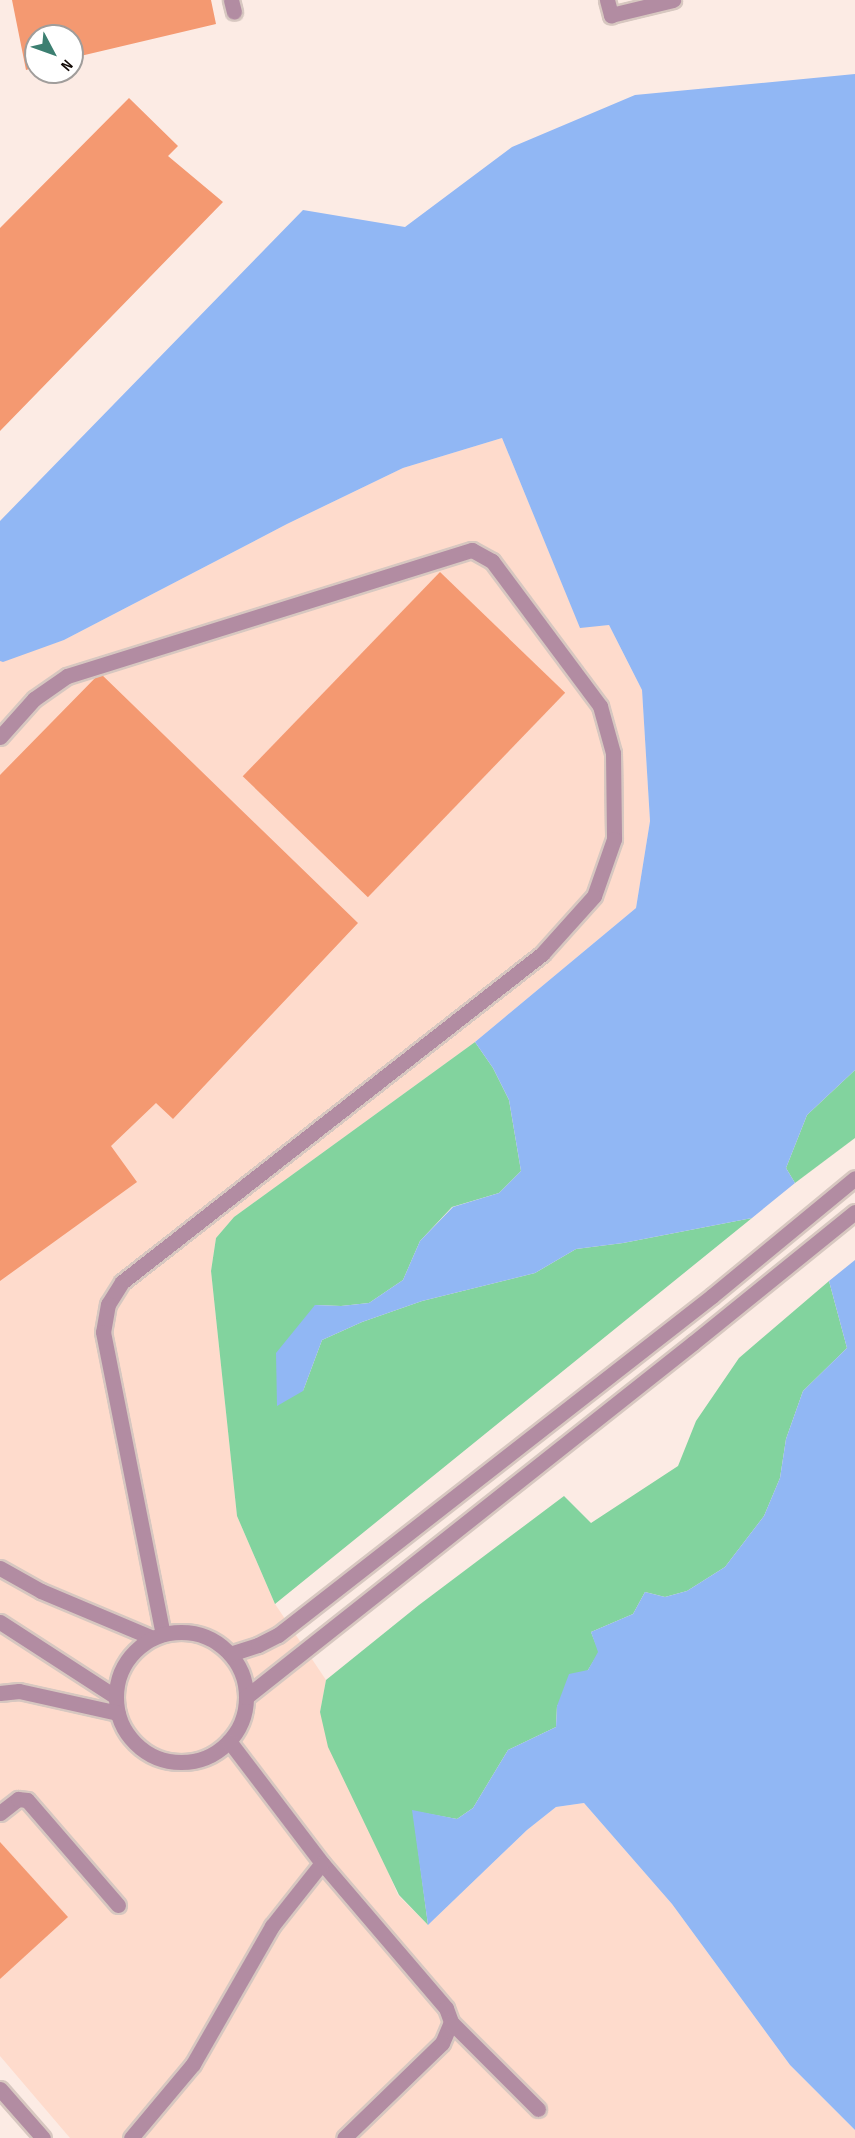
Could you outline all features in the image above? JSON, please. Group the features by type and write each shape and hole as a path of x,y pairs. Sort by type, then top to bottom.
{"street":[{"path":"607,0 611,15 673,0"},
{"path":"0,737 34,699 67,676 472,550 492,561 600,705 613,753 614,840 594,896 542,954 122,1282 108,1304 103,1332 158,1636"},
{"path":"230,1654 258,1645 278,1635 712,1296 855,1178"},
{"path":"246,1697 855,1212"},
{"path":"0,1568 41,1591 158,1636"},
{"path":"0,1622 116,1697"},
{"path":"190,1632 205,1636 230,1654 239,1667 246,1697 242,1720 229,1741 212,1753 193,1761 165,1760 152,1756 135,1743 122,1726 116,1697 122,1669 140,1646 158,1636 190,1632"},
{"path":"0,1693 19,1691 118,1713"},
{"path":"229,1741 322,1863 446,2008 451,2022 538,2109"},
{"path":"0,1813 18,1799 27,1800 118,1905"},
{"path":"131,2138 193,2064 272,1926 322,1863"},
{"path":"344,2138 442,2043 451,2022"},
{"path":"0,2089 43,2138"}],"shaded area":[{"path":"502,438 580,627 609,625 642,690 650,821 636,908 475,1042 234,1217 216,1238 211,1271 237,1516 275,1604 326,1680 320,1712 398,1895 428,1925 527,1830 556,1807 584,1803 672,1904 790,2065 855,2130 855,2138 70,2138 0,2056 0,661 64,640 287,524 403,468"}],"green space":[{"path":"475,1042 493,1068 509,1100 521,1171 499,1193 452,1207 420,1241 403,1280 369,1303 341,1306 315,1305 303,1391 322,1340 362,1322 422,1301 535,1273 576,1249 623,1243 752,1218 275,1604 237,1516 211,1271 216,1238 234,1217"},
{"path":"855,1070 855,1138 795,1183 786,1168 807,1115"},
{"path":"829,1281 847,1348 803,1391 786,1439 780,1478 764,1516 725,1567 687,1591 665,1597 645,1592 633,1614 591,1632 599,1652 588,1670 557,1706 556,1727 508,1750 473,1808 457,1819 413,1811 428,1925 399,1895 328,1747 320,1712 326,1680 419,1605 564,1496 591,1523 678,1466 696,1421 739,1358"}],"water":[{"path":"855,74 855,1070 807,1115 786,1168 795,1183 752,1218 623,1243 576,1249 535,1273 422,1301 362,1322 322,1340 303,1391 277,1406 276,1353 315,1305 341,1306 369,1303 403,1280 420,1241 453,1207 499,1193 521,1171 509,1100 493,1068 475,1042 636,908 650,821 642,690 609,625 580,628 502,438 403,468 287,524 64,640 3,662 0,661 0,521 303,210 405,227 512,147 635,95"},
{"path":"855,1260 855,2130 790,2065 672,1904 584,1803 556,1807 527,1830 428,1925 412,1810 457,1819 473,1808 508,1750 556,1727 557,1706 569,1674 588,1670 598,1652 591,1632 633,1614 645,1592 665,1597 687,1591 725,1567 764,1516 780,1478 786,1439 803,1391 847,1348 829,1281"}],"building":[{"path":"12,0 211,0 216,24 84,55 84,24 24,24 24,60"},
{"path":"129,98 178,146 168,156 223,202 0,431 0,228"},
{"path":"440,572 565,693 368,897 243,776"},
{"path":"100,673 358,923 173,1119 156,1103 111,1146 137,1182 0,1281 0,775"},
{"path":"0,1842 68,1917 0,1979"}]}
